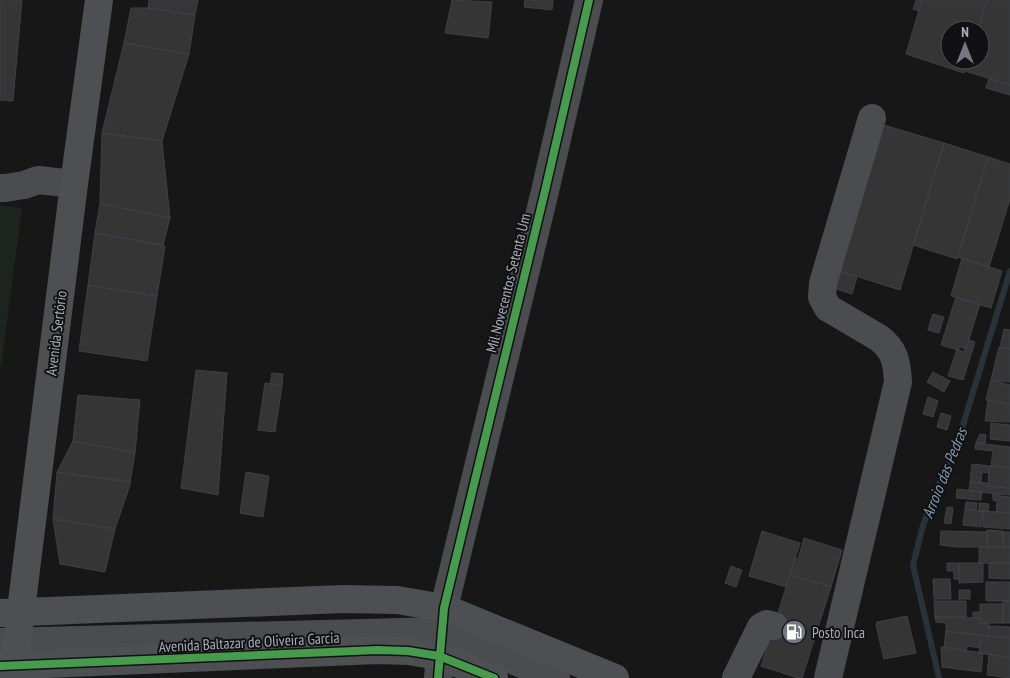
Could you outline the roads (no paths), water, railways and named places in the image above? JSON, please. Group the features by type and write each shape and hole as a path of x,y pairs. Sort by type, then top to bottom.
{"main road":[{"name":"Avenida Sertório","path":"7,656 7,614 74,184 100,0"},
{"path":"7,614 343,599 397,600 440,643 494,678"},
{"path":"440,643 615,678"}],"street":[{"name":"Mil Novecentos Setenta Um","path":"440,643 452,572 545,191 589,0"},
{"path":"828,678 825,643 898,382 895,361 891,349 886,343 828,308 822,297 823,283 872,118"},
{"path":"0,188 24,185 38,180 74,184"},
{"path":"736,678 761,627 767,624 774,626"},
{"path":"7,656 440,643 556,678"}],"waterway":[{"name":"Arroio das Pedras","path":"939,678 913,565 923,525 963,425 1010,271"}],"tunnel":[{"path":"774,626 815,639"}],"place":[{"name":"Posto Inca","path":"794,632"}]}
